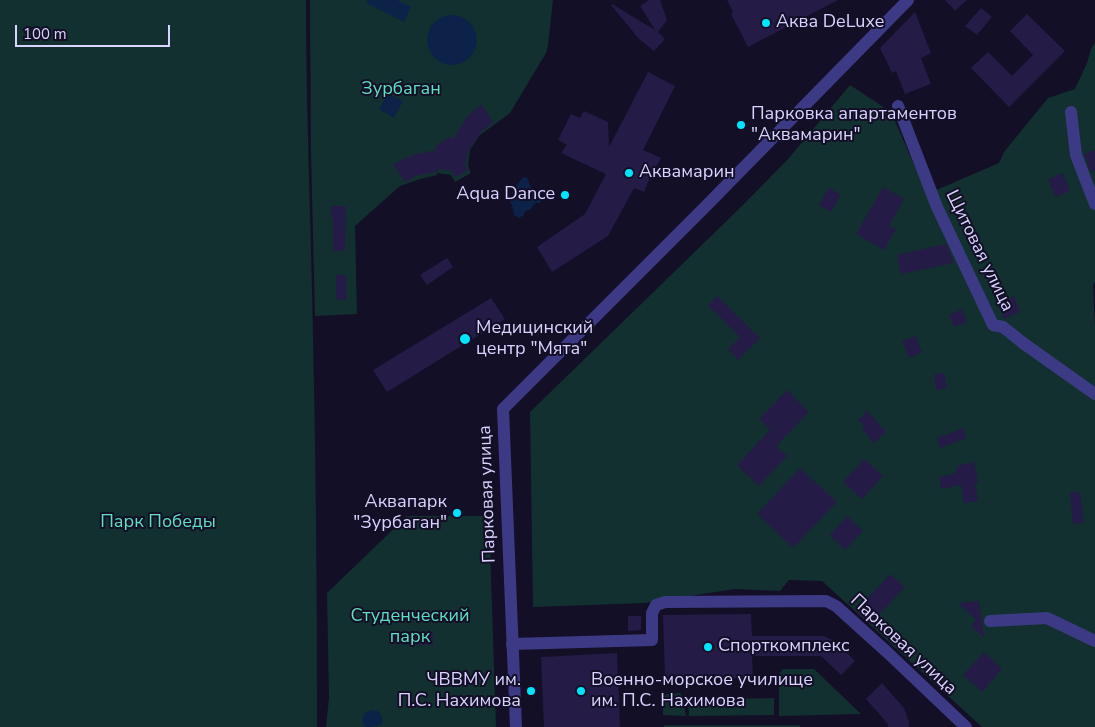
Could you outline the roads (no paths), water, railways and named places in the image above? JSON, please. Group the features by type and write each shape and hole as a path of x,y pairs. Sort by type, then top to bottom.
{"street":[{"name":"Парковая улица","path":"516,727 502,410 908,0"},
{"name":"Щитовая улица","path":"898,106 936,207 993,324 1003,327 1095,394"},
{"path":"1071,112 1076,155 1095,204"},
{"name":"Парковая улица","path":"512,644 652,640 652,613 656,605 665,602 826,601 836,606 966,727"},
{"path":"990,621 1047,618 1095,641"}],"water":[{"path":"368,0 397,0 411,7 404,22 366,3"},
{"path":"447,15 457,15 470,22 477,35 477,45 470,58 457,65 447,65 438,61 431,54 427,45 427,35 431,26 438,19"},
{"path":"388,93 403,101 394,118 379,109"},
{"path":"527,177 531,187 541,190 541,193 536,193 535,196 536,199 541,199 541,203 535,203 530,210 525,211 524,215 519,218 514,215 510,200 516,199 515,194 512,194 512,192 522,178"},
{"path":"372,710 378,711 383,722 381,725 365,727 362,722 363,717 365,713"}],"place":[{"name":"Аква DeLuxe","path":"766,23"},
{"name":"Парковка апартаментов \"Аквамарин\"","path":"741,125"},
{"name":"Аквамарин","path":"629,173"},
{"name":"Aqua Dance","path":"565,195"},
{"name":"Медицинский центр \"Мята\"","path":"465,339"},
{"name":"Аквапарк \"Зурбаган\"","path":"457,513"},
{"name":"Спорткомплекс","path":"708,647"},
{"name":"ЧВВМУ им. П.С. Нахимова","path":"531,691"},
{"name":"Военно-морское училище им. П.С. Нахимова","path":"581,691"}],"park label":[{"name":"Зурбаган","path":"401,90"},
{"name":"Парк Победы","path":"158,523"},
{"name":"Студенческий парк","path":"410,628"}]}
